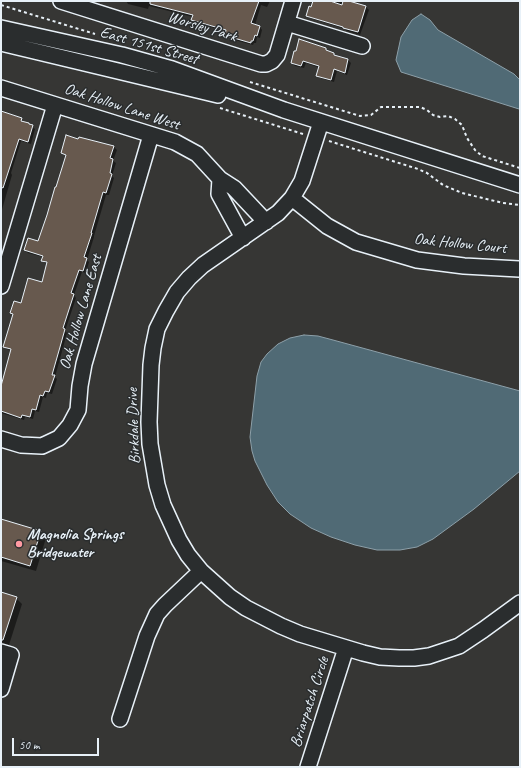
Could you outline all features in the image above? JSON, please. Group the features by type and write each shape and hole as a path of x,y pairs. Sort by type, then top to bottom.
{"street":[{"name":"Worsley Park","path":"61,1 261,64 266,64 272,61 277,55 293,1"},
{"path":"286,23 362,46"},
{"name":"East 151st Street","path":"1,28 122,55 172,69 284,110 520,185"},
{"name":"East 151st Street","path":"1,43 284,110"},
{"name":"Oak Hollow Lane West","path":"1,88 175,142 197,154 220,179 234,188 266,222"},
{"path":"1,286 55,105"},
{"name":"Birkdale Drive","path":"320,122 302,181 292,198 278,213 203,265 189,278 177,292 157,329 153,348 149,422 150,444 157,485 163,505 179,540 188,555 201,571 230,597 246,608 281,626 300,634 346,648 380,657 414,658 429,656 459,646 520,603"},
{"name":"Oak Hollow Lane East","path":"1,439 21,445 42,446 58,438 70,425 78,410 84,364 151,135"},
{"path":"220,179 219,194 243,238"},
{"name":"Oak Hollow Court","path":"292,198 327,226 363,244 417,260 464,266 519,269"},
{"path":"120,719 147,636 157,614 201,571"},
{"name":"Briarpatch Circle","path":"308,767 346,648"},
{"path":"1,652 11,655 1,689"}],"path":[{"path":"1,5 98,35"},
{"path":"248,82 360,116 371,115 381,107 420,107 433,115 455,118 462,125 475,150 482,156 520,168"},
{"path":"220,108 418,169 427,173 443,185 462,193 520,205"}],"water":[{"path":"421,14 430,20 438,30 514,74 520,80 519,109 401,72 396,60 401,37 412,20"},
{"path":"304,335 318,336 520,391 520,471 474,509 433,539 417,547 400,550 377,550 331,537 311,528 290,514 278,502 267,485 255,461 250,437 257,376 261,362 278,344 290,338"}],"building":[{"path":"150,1 259,1 251,23 260,26 257,36 255,35 251,43 227,36 225,34 226,30 191,20 193,15 150,4"},
{"path":"313,1 330,1 342,5 343,1 349,1 366,6 358,32 306,16 309,6 311,7"},
{"path":"299,39 326,48 326,50 334,53 334,55 348,59 345,73 334,69 331,80 316,76 319,66 303,61 301,66 291,63"},
{"path":"1,111 22,118 21,121 33,125 28,142 19,139 3,188 1,187"},
{"path":"66,135 78,139 79,137 114,146 110,158 113,159 110,173 112,174 106,193 103,192 84,257 87,258 83,271 79,270 71,293 74,294 63,328 65,329 52,375 55,375 49,392 45,391 43,396 40,395 36,410 32,409 30,417 22,415 21,418 1,411 1,386 11,349 3,347 13,314 10,313 14,301 21,303 28,278 42,282 47,262 41,261 43,256 24,250 28,238 38,241 66,155 61,153"},
{"name":"Magnolia Springs Bridgewater","path":"1,519 41,531 30,566 1,557"},
{"name":"Magnolia Springs Bridgewater","path":"1,592 17,597 3,640 1,640"}],"place":[{"name":"Magnolia Springs Bridgewater","path":"19,544"}]}
